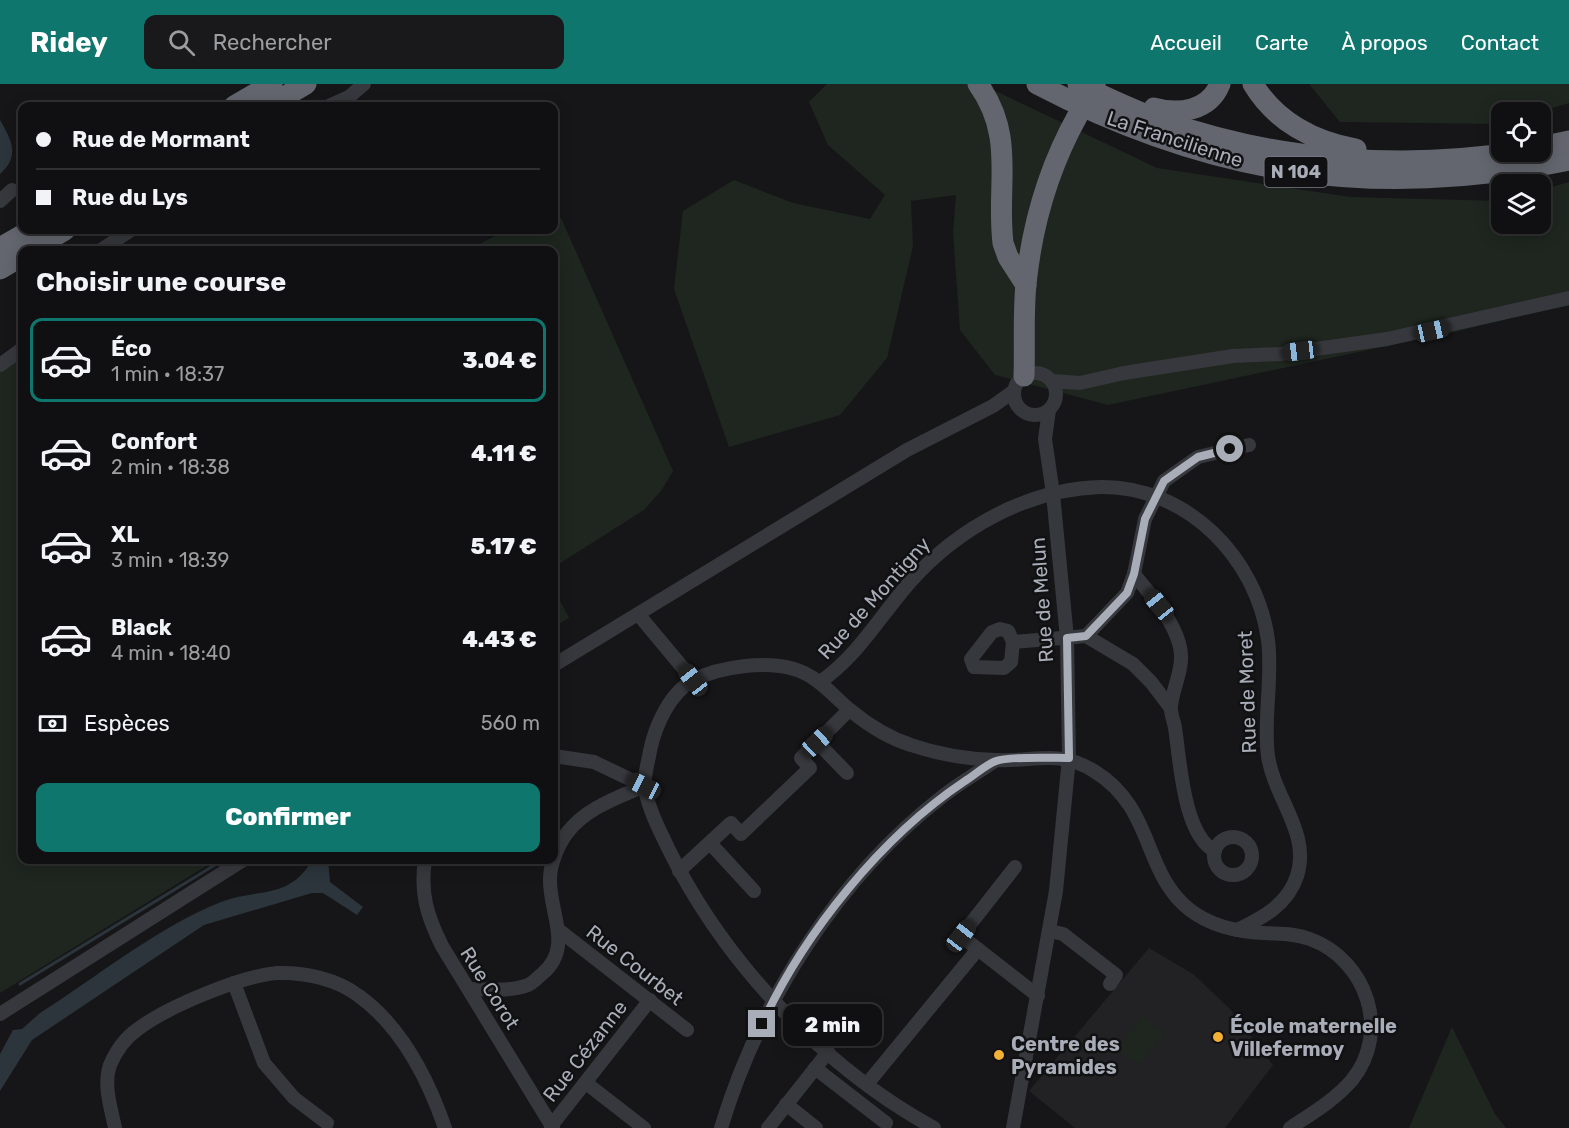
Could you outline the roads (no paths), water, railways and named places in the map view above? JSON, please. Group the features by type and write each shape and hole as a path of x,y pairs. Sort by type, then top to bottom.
{"highway":[{"path":"241,102 272,84"},
{"path":"276,102 306,84"},
{"path":"978,84 989,104 1002,140 1003,243 1008,257 1026,285"},
{"name":"La Francilienne","path":"1037,84 1104,117 1160,139 1238,161 1290,171 1352,178 1431,180 1505,173 1569,160"},
{"path":"1032,380 1025,349 1026,285 1042,200 1087,86 1156,109 1181,112 1202,105 1211,98 1220,84"},
{"path":"1253,84 1278,113 1305,133 1344,147 1376,152 1393,159"},
{"name":"La Francilienne","path":"1087,86 1165,122 1241,144 1293,154 1348,160 1432,159 1491,154"},
{"path":"1551,145 1569,141"},
{"path":"0,248 24,234"},
{"path":"38,246 58,234"},
{"path":"0,269 18,258"}],"street":[{"path":"338,102 349,97 364,84"},
{"path":"0,201 12,190"},
{"path":"107,246 124,234"},
{"path":"558,664 908,450 993,406 1032,380 1080,383 1124,372 1233,356 1280,354 1387,339 1569,298"},
{"path":"0,365 18,352"},
{"path":"1032,380 1052,404"},
{"path":"1018,407 1032,380"},
{"path":"993,406 1018,407 1030,415 1040,415 1080,383"},
{"name":"Rue de Melun","path":"1013,1128 1050,930 1069,758 1067,638 1053,494 1045,440 1052,404"},
{"name":"Rue de Melun","path":"1030,415 1045,440"},
{"path":"1086,636 1115,609 1127,593 1134,574 1139,538 1145,519 1164,481 1198,457 1248,445"},
{"name":"Rue de Moret","path":"1053,494 1103,487 1132,490 1157,497 1191,513 1209,527 1228,549 1249,579 1261,607 1268,639 1266,734 1268,758 1275,784 1298,833 1301,851 1297,876 1289,893 1262,918 1236,930"},
{"name":"Rue de Montigny","path":"820,682 843,667 910,582 936,555 969,530 1000,513 1053,494"},
{"path":"1134,574 1167,616 1180,645 1180,679 1170,707"},
{"path":"638,614 693,680"},
{"path":"1013,642 1086,636 1133,664 1151,682 1170,707 1181,776 1192,820 1203,841 1215,851"},
{"path":"934,1128 867,1084 828,1052 774,1000 716,927 679,870 655,821 644,786 654,732 679,692 693,680 740,667 764,664 796,669 820,682 849,710 879,731 912,746 996,760 1069,758 1096,772 1116,788 1134,809 1171,892 1207,922 1236,930 1292,934 1323,945 1343,958 1357,975 1370,1010 1371,1038 1368,1050 1354,1077 1326,1104 1290,1128"},
{"path":"679,870 731,823 741,834 810,768 801,758 849,710"},
{"path":"817,742 847,773"},
{"path":"558,757 594,762 644,786"},
{"path":"721,1128 729,1101 774,1000 802,952 896,838 944,795 996,760"},
{"path":"558,849 566,833 585,814 644,786"},
{"path":"710,843 754,891"},
{"path":"0,1014 237,864"},
{"name":"Rue Corot","path":"425,864 422,887 427,915 441,946 552,1127"},
{"path":"469,989 504,989 529,985 549,968 557,951 560,931 550,880 553,864"},
{"path":"1015,867 961,936 1038,996"},
{"path":"1050,930 1063,934 1116,975 1110,984"},
{"name":"Rue Courbet","path":"560,931 687,1029"},
{"path":"867,1084 978,949"},
{"path":"115,1128 107,1081 109,1067 124,1041 154,1019 234,983 278,973 320,977 358,995 391,1024 435,1100 445,1128"},
{"path":"234,983 264,1063 294,1098 327,1123"},
{"name":"Rue Cézanne","path":"552,1127 650,1000"},
{"path":"768,1128 828,1052"},
{"path":"815,1068 884,1125 899,1107"},
{"path":"586,1083 644,1128"},
{"path":"786,1104 816,1128"}],"waterway":[{"path":"20,984 216,864"}],"place":[{"name":"École maternelle Villefermoy","path":"1218,1037"},
{"name":"Centre des Pyramides","path":"999,1055"}]}
